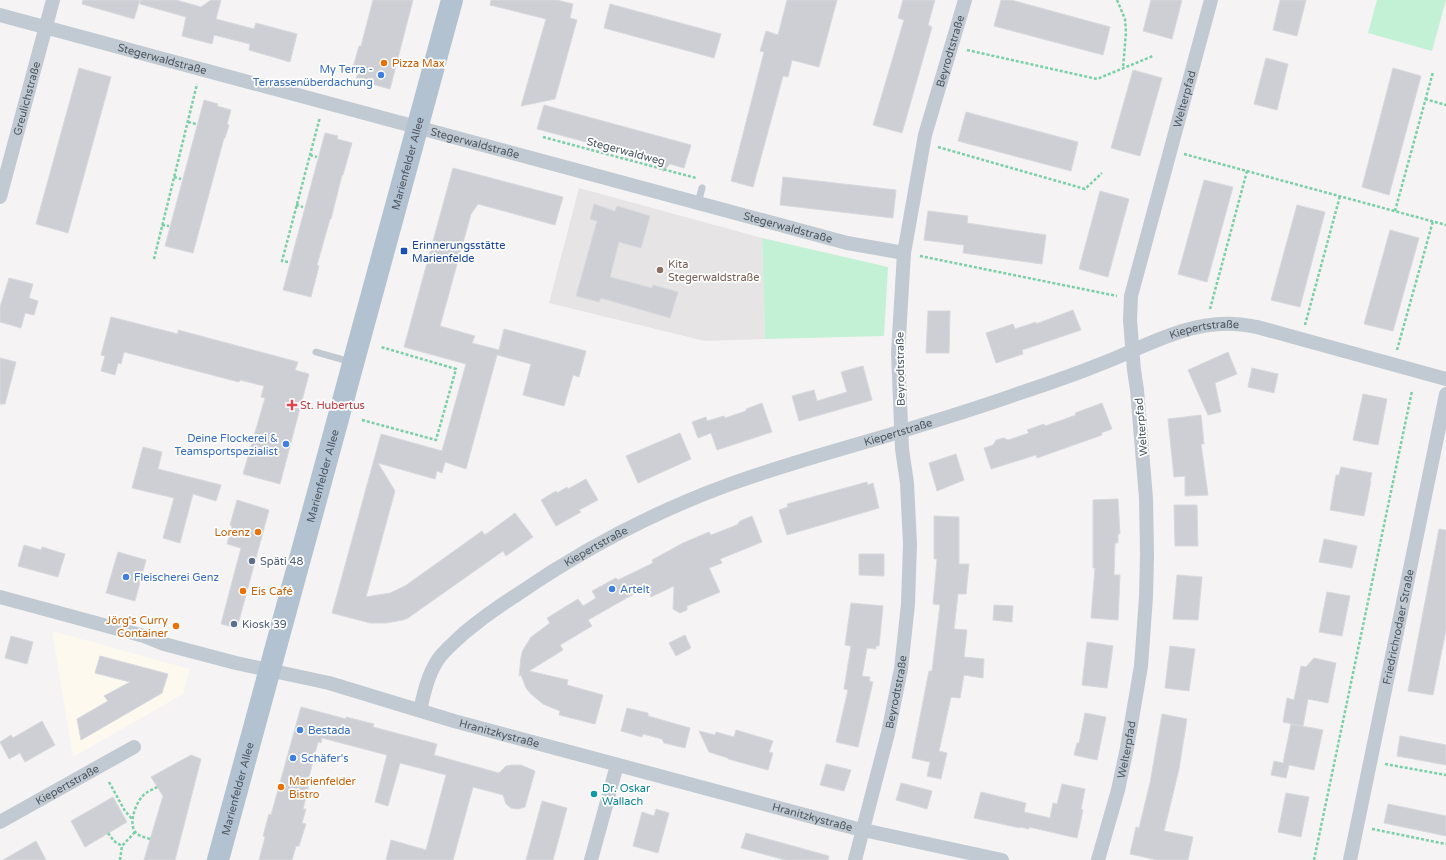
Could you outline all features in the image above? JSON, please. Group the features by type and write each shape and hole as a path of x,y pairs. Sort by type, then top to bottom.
{"main road":[{"name":"Marienfelder Allee","path":"218,860 452,0"}],"street":[{"name":"Greulichstraße","path":"0,196 53,0"},
{"name":"Beyrodtstraße","path":"855,860 888,732 901,669 908,604 910,544 907,483 902,450 898,353 909,254 925,136 965,0"},
{"name":"Welterpfad","path":"1098,860 1118,790 1127,748 1140,666 1146,597 1146,498 1134,370 1130,306 1133,284 1211,0"},
{"name":"Stegerwaldstraße","path":"0,15 847,243 909,254"},
{"name":"Kiepertstraße","path":"420,710 430,675 436,662 455,641 488,614 541,578 599,544 654,516 726,486 803,460 902,431 1017,394 1098,365 1164,338 1193,328 1223,324 1257,327 1446,379"},
{"name":"Friedrichrodaer Straße","path":"1350,860 1446,394"},
{"name":"Hranitzkystraße","path":"0,597 144,636 171,646 236,663 329,683 454,721 863,830 1002,860"},
{"name":"Kiepertstraße","path":"0,822 134,746"},
{"path":"591,860 617,765"}],"lane":[{"path":"698,203 702,188"},
{"path":"316,352 353,363"}],"path":[{"path":"1117,0 1125,19 1126,32 1123,68"},
{"path":"960,49 1097,79 1153,56"},
{"path":"1395,211 1433,72"},
{"path":"154,259 197,84"},
{"path":"1425,100 1446,105"},
{"path":"288,262 282,260 320,117"},
{"path":"188,122 196,124"},
{"name":"Stegerwaldweg","path":"543,137 696,178"},
{"path":"934,146 1085,189 1102,172"},
{"path":"1181,153 1446,225"},
{"path":"310,155 317,157"},
{"path":"1209,311 1247,171"},
{"path":"174,177 181,179"},
{"path":"1305,327 1340,196"},
{"path":"296,205 303,207"},
{"path":"1397,351 1433,221"},
{"path":"162,225 169,226"},
{"path":"909,254 1119,297"},
{"path":"362,420 436,440 456,369 381,348"},
{"path":"1314,860 1412,391"},
{"path":"1380,763 1446,774"},
{"path":"109,782 125,811 133,819"},
{"path":"150,839 140,836 135,832 133,828 133,819 141,798 146,793 157,787"},
{"path":"1367,828 1446,844"},
{"path":"120,860 122,846 135,832"},
{"path":"108,833 114,841 122,846"}],"shaded area":[{"name":"Kita Stegerwaldstraße","path":"579,188 762,238 765,339 705,341 549,303"},
{"path":"52,631 190,669 183,694 73,757"}],"green space":[{"path":"1377,0 1446,0 1432,51 1368,33"},
{"path":"762,238 888,267 884,336 765,339"}],"building":[{"path":"83,0 140,0 134,19 82,4"},
{"path":"141,0 176,0 201,7 211,0 221,0 216,19 254,29 256,23 297,34 290,62 249,50 250,44 214,35 212,44 182,36 186,17 140,4"},
{"path":"373,0 413,0 390,89 356,80 358,72 352,71 359,46 361,46"},
{"path":"491,0 557,0 573,4 570,18 577,20 555,99 521,106 546,19 490,5"},
{"path":"787,0 837,0 819,67 792,60 788,77 783,76 753,187 731,181 764,52 760,51 766,31 778,35"},
{"path":"903,0 935,0 928,25 932,27 902,133 873,125 904,20 898,18"},
{"path":"1001,0 1011,0 1110,27 1103,55 994,26"},
{"path":"1151,0 1182,0 1172,39 1143,31"},
{"path":"1280,0 1306,0 1297,36 1273,30"},
{"path":"610,4 721,34 714,58 604,28"},
{"path":"1266,58 1288,64 1277,110 1254,104"},
{"path":"79,68 111,77 68,233 36,224"},
{"path":"1393,68 1421,76 1389,195 1362,187"},
{"path":"1133,70 1162,78 1140,156 1111,148"},
{"path":"204,100 231,110 227,124 229,125 224,138 193,253 165,246"},
{"path":"544,105 691,145 684,168 670,164 663,172 662,162 537,129"},
{"path":"966,112 1078,142 1071,171 958,141"},
{"path":"325,133 338,136 337,139 352,143 317,265 319,266 311,297 283,290"},
{"path":"453,168 563,197 555,225 478,204 471,214 440,326 475,336 472,343 499,350 504,329 586,351 579,377 573,375 564,406 523,395 531,364 497,355 466,469 445,462 442,473 437,471 435,479 378,463 395,491 366,597 390,593 405,586 482,531 485,535 515,513 533,537 506,556 503,551 408,618 386,623 370,623 332,613 381,434 442,451 466,364 404,347"},
{"path":"783,177 896,190 893,218 780,205"},
{"path":"1204,180 1233,187 1207,282 1178,274"},
{"path":"1100,191 1129,199 1108,277 1079,269"},
{"path":"594,204 615,211 617,206 650,216 641,248 619,242 610,277 652,288 653,285 678,292 670,318 601,298 599,302 576,296 597,221 590,219"},
{"path":"1297,205 1325,212 1300,307 1271,300"},
{"path":"928,211 968,216 967,223 1046,235 1042,264 963,253 964,245 924,240"},
{"path":"1390,230 1419,238 1393,331 1364,324"},
{"path":"9,278 33,284 29,298 38,301 34,315 25,313 21,328 0,322 0,307"},
{"path":"1073,310 1081,330 1022,350 1023,354 996,363 986,333 1013,324 1015,329 1036,322 1036,324"},
{"path":"928,311 950,311 949,353 926,353"},
{"path":"111,317 178,334 178,330 298,362 295,370 309,374 280,484 243,474 265,398 261,397 264,386 240,380 239,382 124,352 121,364 118,363 115,375 101,371 105,356 101,355"},
{"path":"1228,352 1237,374 1215,383 1221,412 1208,415 1188,370"},
{"path":"0,358 16,362 5,404 0,404"},
{"path":"863,366 872,400 799,421 792,396 814,390 817,401 847,392 841,372"},
{"path":"1252,368 1278,374 1274,393 1248,387"},
{"path":"1363,394 1387,399 1378,445 1353,440"},
{"path":"762,403 772,432 717,450 711,433 698,438 692,422 706,417 707,421 724,416 725,418 746,411 746,409"},
{"path":"1102,403 1112,429 1101,433 1102,435 1037,458 1036,455 991,469 984,448 993,445 996,440 1004,438 1008,440 1029,433 1027,430 1044,424 1045,426 1076,415 1075,413"},
{"path":"1201,415 1204,444 1201,444 1208,495 1185,496 1185,476 1174,477 1168,419"},
{"path":"680,433 691,459 638,483 626,456"},
{"path":"143,447 162,452 158,469 221,485 216,501 193,494 180,543 163,538 174,498 132,488"},
{"path":"956,454 964,480 937,491 929,463"},
{"path":"1341,467 1372,473 1364,516 1330,510 1336,475 1339,475"},
{"path":"586,479 598,500 579,510 581,512 556,526 541,500 556,491 557,493 567,487 568,489"},
{"path":"867,482 868,485 873,483 879,508 787,535 779,510 788,507 787,504"},
{"path":"1118,499 1120,534 1118,534 1118,543 1115,543 1114,575 1120,575 1118,620 1091,618 1095,568 1093,568 1093,500"},
{"path":"237,500 269,510 237,628 221,624 241,548 227,544 232,526 230,525"},
{"path":"1174,505 1197,505 1198,546 1175,546"},
{"path":"752,516 762,542 720,559 722,563 709,568 720,592 687,606 687,610 680,613 673,609 674,586 651,597 646,587 588,620 592,626 560,645 563,650 529,671 568,680 567,685 603,695 595,724 559,715 560,711 543,704 526,688 521,675 519,676 523,650 531,637 550,623 547,618 578,599 583,606 596,598 592,591 616,578 618,580 653,563 652,560 683,543 709,532 711,535 737,525 740,521"},
{"path":"934,516 959,517 959,564 969,564 966,594 958,594 954,629 967,630 964,657 984,659 983,678 964,675 960,698 951,697 939,751 947,753 941,779 927,776 930,762 912,758 929,671 932,671 940,605 933,604 937,559 934,559"},
{"path":"1439,529 1446,530 1446,630 1433,695 1408,691"},
{"path":"1324,539 1357,546 1352,568 1319,562"},
{"path":"24,545 41,550 42,547 65,554 58,577 18,566"},
{"path":"118,552 146,560 135,601 106,593"},
{"path":"859,554 884,554 884,576 859,575"},
{"path":"1177,575 1202,577 1198,620 1173,619"},
{"path":"1327,592 1350,596 1342,636 1319,632"},
{"path":"851,603 883,606 879,646 876,646 876,649 867,648 862,676 870,677 869,681 873,682 858,747 836,742 848,690 844,689 851,646 845,645"},
{"path":"994,605 1013,606 1012,622 993,620"},
{"path":"685,635 691,648 676,656 669,643"},
{"path":"11,636 33,642 27,664 5,658"},
{"path":"1087,642 1113,646 1107,688 1082,685"},
{"path":"1170,646 1195,649 1189,691 1165,688"},
{"path":"100,656 168,674 162,693 81,740 77,719 108,701 104,696 130,682 95,673"},
{"path":"1314,658 1336,663 1328,703 1308,699 1303,726 1283,722 1287,698 1294,700 1301,666 1306,667"},
{"path":"301,707 346,719 346,717 374,724 373,727 437,744 434,755 499,773 506,766 512,765 521,765 535,771 525,807 518,809 511,808 506,804 503,795 473,787 453,860 386,860 391,840 426,850 446,775 400,763 388,806 375,802 387,755 322,738 321,743 318,742 308,781 310,781 303,809 306,809 302,823 306,824 299,846 296,846 292,860 259,860 269,814 271,815"},
{"path":"627,708 648,713 648,716 690,728 685,748 664,743 662,739 643,734 642,737 621,731"},
{"path":"1085,713 1106,717 1097,760 1074,755 1077,743 1079,743"},
{"path":"1162,714 1187,719 1179,769 1164,831 1193,837 1188,860 1157,860 1130,854 1136,827 1139,828 1150,783"},
{"path":"42,721 55,745 25,762 20,753 9,759 0,742 11,735 13,738"},
{"path":"1291,724 1323,730 1314,770 1289,765 1286,778 1271,775 1274,761 1283,763"},
{"path":"736,730 773,741 769,752 773,753 768,770 709,752 699,731 715,735 716,732 734,737"},
{"path":"1400,736 1446,745 1446,765 1397,756"},
{"path":"191,755 201,759 175,860 144,860 163,796 151,777"},
{"path":"826,764 851,770 844,791 820,785"},
{"path":"901,783 932,791 927,809 896,800"},
{"path":"1062,784 1085,789 1081,809 1083,810 1077,838 1029,827 1029,829 1020,828 974,818 981,792 1026,803 1024,812 1050,818 1053,803 1057,804"},
{"path":"1286,793 1309,797 1301,837 1278,832"},
{"path":"113,797 127,822 85,847 71,821"},
{"path":"542,801 567,808 553,860 526,860"},
{"path":"1388,804 1446,816 1446,836 1384,823"},
{"path":"656,809 669,813 658,853 633,846 642,812 654,816"},
{"path":"746,833 829,856 828,860 785,860 741,848"},
{"path":"36,841 46,860 3,860"}],"place":[{"name":"Pizza Max","path":"384,63"},
{"name":"My Terra - Terrassenüberdachung","path":"381,75"},
{"name":"Erinnerungsstätte Marienfelde","path":"404,251"},
{"name":"Kita Stegerwaldstraße","path":"660,270"},
{"name":"St. Hubertus","path":"292,405"},
{"name":"Deine Flockerei & Teamsportspezialist","path":"286,444"},
{"name":"Lorenz","path":"258,532"},
{"name":"Späti 48","path":"252,561"},
{"name":"Fleischerei Genz","path":"126,577"},
{"name":"Artelt","path":"612,589"},
{"name":"Eis Café","path":"243,591"},
{"name":"Kiosk 39","path":"234,624"},
{"name":"Jörg's Curry Container","path":"176,626"},
{"name":"Bestada","path":"300,730"},
{"name":"Schäfer's","path":"293,758"},
{"name":"Marienfelder Bistro","path":"281,787"},
{"name":"Dr. Oskar Wallach","path":"594,794"}]}
